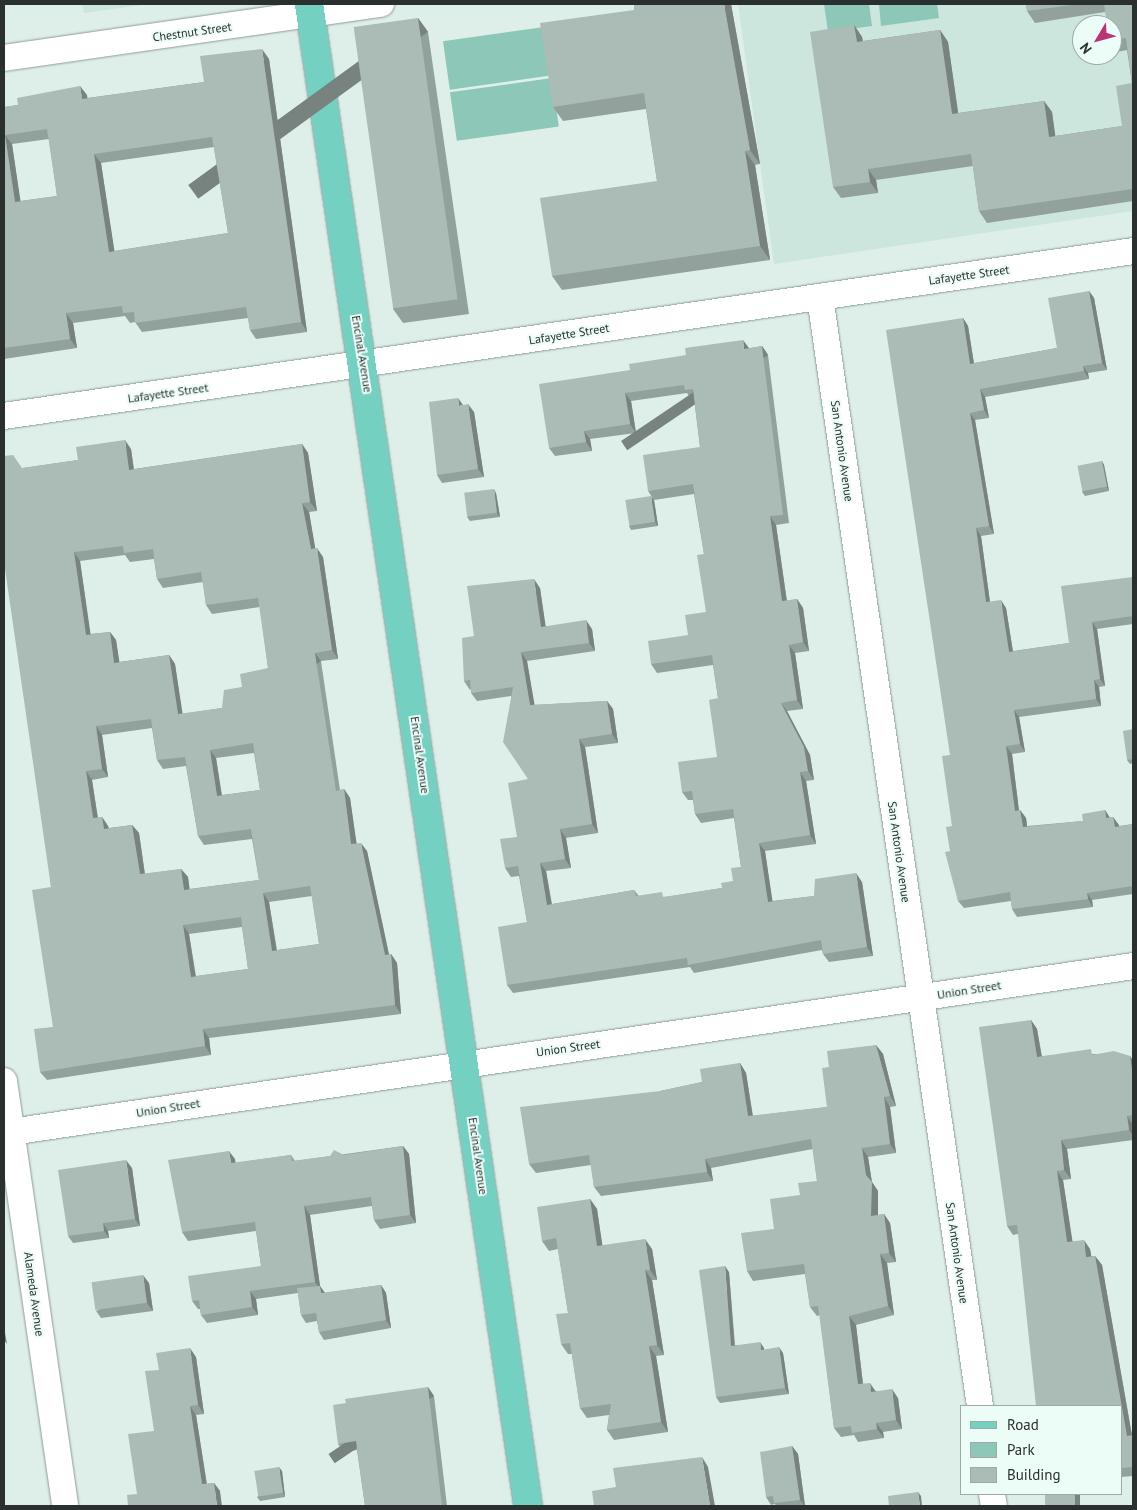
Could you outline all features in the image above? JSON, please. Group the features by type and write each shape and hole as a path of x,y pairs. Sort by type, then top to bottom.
{"main road":[{"name":"Encinal Avenue","path":"309,9 364,365 528,1506"}],"street":[{"name":"Chestnut Street","path":"4,58 309,9 381,4"},
{"name":"Lafayette Street","path":"4,416 364,365 1133,251"},
{"name":"San Antonio Avenue","path":"820,297 980,1405"},
{"name":"Union Street","path":"7,1132 465,1062 1133,966"},
{"name":"Alameda Avenue","path":"4,1081 7,1132 65,1506"}],"shaded area":[{"path":"82,4 150,4 84,13"},
{"path":"738,4 1133,4 1133,211 774,264"}],"green space":[{"path":"824,4 869,4 872,26 828,32"},
{"path":"879,4 937,4 939,18 881,26"},
{"path":"544,27 551,76 450,90 443,41"},
{"path":"552,78 559,127 457,141 450,92"}],"building":[{"path":"634,4 724,4 750,150 745,151 760,246 552,276 540,198 657,181 644,93 553,107 540,23 634,10"},
{"path":"1026,4 1079,4 1027,11"},
{"path":"1104,4 1133,4 1133,189 979,211 971,154 868,169 870,182 833,187 810,32 854,25 857,42 940,30 952,114 1044,101 1049,137 1122,126 1116,86 1132,83 1126,38 1122,39 1122,15 1106,15"},
{"path":"418,18 458,299 393,308 354,27"},
{"path":"262,49 301,322 250,330 246,307 135,323 134,312 123,313 122,306 66,313 70,339 4,348 4,107 18,105 17,98 80,86 82,99 204,82 200,56","holes":["47,129 57,196 15,202 5,135","212,137 228,233 109,252 94,154"]},
{"path":"1089,291 1102,363 1083,366 1084,371 980,389 984,410 970,413 989,526 976,528 986,602 1001,600 1009,652 1069,643 1061,586 1133,577 1133,616 1092,622 1100,679 1094,680 1096,699 1014,710 1020,744 1006,746 1015,811 1020,810 1023,827 1083,821 1082,814 1105,810 1106,818 1113,817 1115,827 1133,824 1133,886 1087,893 1088,899 1012,909 1010,892 958,901 945,852 950,851 946,827 952,826 942,756 950,755 886,330 963,318 970,364 1057,348 1048,298"},
{"path":"743,340 744,349 762,346 783,515 770,516 782,601 797,599 803,642 789,645 797,700 781,703 804,747 808,771 800,772 810,835 759,843 768,902 814,896 815,879 856,873 867,947 823,954 821,940 688,965 687,958 507,985 498,927 527,922 518,866 505,868 500,839 517,837 508,783 528,779 503,742 513,687 471,693 470,680 464,681 462,638 474,636 467,586 534,579 541,627 586,620 589,643 521,652 530,705 607,701 612,734 579,739 592,824 560,829 565,859 540,863 547,905 634,890 636,896 662,892 663,897 722,888 721,883 733,881 731,868 741,867 733,809 695,814 692,791 682,792 678,762 717,757 709,700 718,698 712,655 651,664 648,641 688,635 685,615 706,612 697,555 704,554 693,484 648,491 643,455 700,447 693,389 685,390 684,385 625,393 630,424 584,431 586,442 549,448 539,384 630,370 629,364 686,355 685,348"},
{"path":"458,398 459,406 468,404 478,469 437,475 429,402"},
{"path":"125,440 129,470 302,444 310,502 302,503 311,549 317,548 332,650 315,653 336,791 344,789 351,844 361,843 385,955 391,954 395,1005 203,1029 205,1046 40,1072 34,1029 53,1027 32,890 51,887 4,562 4,456 13,455 22,468 78,460 76,447","holes":["123,546 124,553 153,549 157,579 201,572 206,605 258,598 268,668 240,674 242,687 224,690 222,708 178,714 169,655 114,663 110,632 86,635 74,552","151,719 157,760 185,757 198,836 251,829 259,880 184,890 181,869 140,874 132,825 104,829 102,817 93,818 86,771 102,769 96,726","253,743 260,790 217,796 210,750","310,886 319,944 272,951 263,893","241,917 248,969 191,977 183,925"]},
{"path":"1102,461 1107,487 1082,491 1077,466"},
{"path":"494,489 497,513 467,516 464,493"},
{"path":"651,496 655,522 629,526 625,500"},
{"path":"1133,729 1133,759 1127,760 1123,731"},
{"path":"1031,1020 1037,1057 1091,1049 1092,1055 1114,1051 1130,1056 1133,1077 1133,1115 1127,1116 1129,1130 1061,1140 1064,1170 1057,1171 1067,1242 1084,1240 1086,1257 1095,1256 1121,1405 1036,1405 1017,1225 1007,1226 979,1027"},
{"path":"876,1045 890,1096 884,1097 890,1144 862,1148 866,1175 872,1182 871,1216 884,1214 889,1253 880,1254 888,1306 849,1316 858,1384 870,1383 871,1392 892,1389 896,1420 876,1423 877,1429 852,1433 851,1426 834,1428 818,1306 810,1307 804,1264 747,1271 741,1233 774,1229 770,1199 800,1195 798,1183 817,1181 811,1139 705,1159 707,1172 594,1187 589,1155 529,1164 520,1107 660,1091 702,1082 700,1069 740,1063 748,1116 827,1107 822,1068 829,1067 827,1051"},
{"path":"403,1146 410,1215 374,1220 371,1197 304,1206 315,1282 250,1291 252,1307 201,1315 199,1300 192,1301 188,1276 261,1266 255,1222 182,1232 168,1160 229,1151 231,1163 291,1155 292,1161 330,1156 334,1150 344,1155"},
{"path":"126,1160 135,1219 103,1223 104,1231 68,1236 58,1170"},
{"path":"590,1199 597,1246 645,1239 650,1270 645,1270 657,1345 649,1346 661,1422 607,1430 611,1404 580,1408 570,1343 561,1344 556,1314 568,1313 556,1238 542,1241 537,1207"},
{"path":"725,1266 731,1346 760,1342 761,1350 779,1347 785,1388 716,1397 699,1270"},
{"path":"143,1275 147,1303 95,1310 92,1282"},
{"path":"381,1285 386,1320 319,1332 316,1313 301,1315 297,1288 320,1286 321,1293"},
{"path":"190,1348 198,1405 190,1406 202,1484 214,1483 217,1506 128,1506 127,1495 137,1494 128,1434 154,1431 145,1371 159,1370 156,1353"},
{"path":"428,1387 442,1506 365,1506 356,1441 338,1444 333,1405 346,1403 345,1399"},
{"path":"1122,1408 1127,1436 1133,1435 1133,1467 1122,1468"},
{"path":"792,1446 800,1500 774,1503 773,1496 766,1497 760,1452"},
{"path":"702,1457 710,1506 594,1506 592,1491 616,1487 613,1468"},
{"path":"279,1467 283,1493 258,1497 254,1471"},
{"path":"918,1492 920,1506 889,1506 888,1496"},
{"path":"1045,1495 1075,1495 1075,1506 1045,1506"}]}
